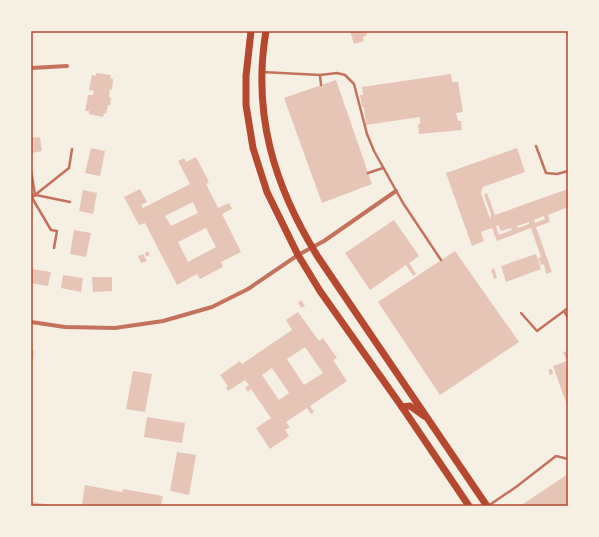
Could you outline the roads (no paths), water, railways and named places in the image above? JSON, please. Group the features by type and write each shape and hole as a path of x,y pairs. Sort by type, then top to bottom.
{"main road":[{"path":"251,31 246,76 246,105 253,148 266,192 298,255 320,291 402,407 469,506"},
{"path":"266,31 261,81 264,116 272,157 291,209 312,246 488,506"},
{"path":"402,407 410,406 428,418"}],"street":[{"path":"31,68 67,66"},
{"path":"31,322 65,327 115,328 163,321 212,307 248,289 396,192"}],"lane":[{"path":"262,72 320,75 337,73 345,75 354,84 367,134 383,168 396,192 441,260"},
{"path":"320,75 321,85"},
{"path":"536,146 546,173 557,174 568,171"},
{"path":"32,196 69,168 72,149"},
{"path":"368,173 383,168"},
{"path":"31,170 32,196 51,230 57,231 54,248"},
{"path":"32,196 70,202"},
{"path":"521,313 537,330 568,308"},
{"path":"564,310 568,318"},
{"path":"488,506 516,487 556,456 568,460"}]}
